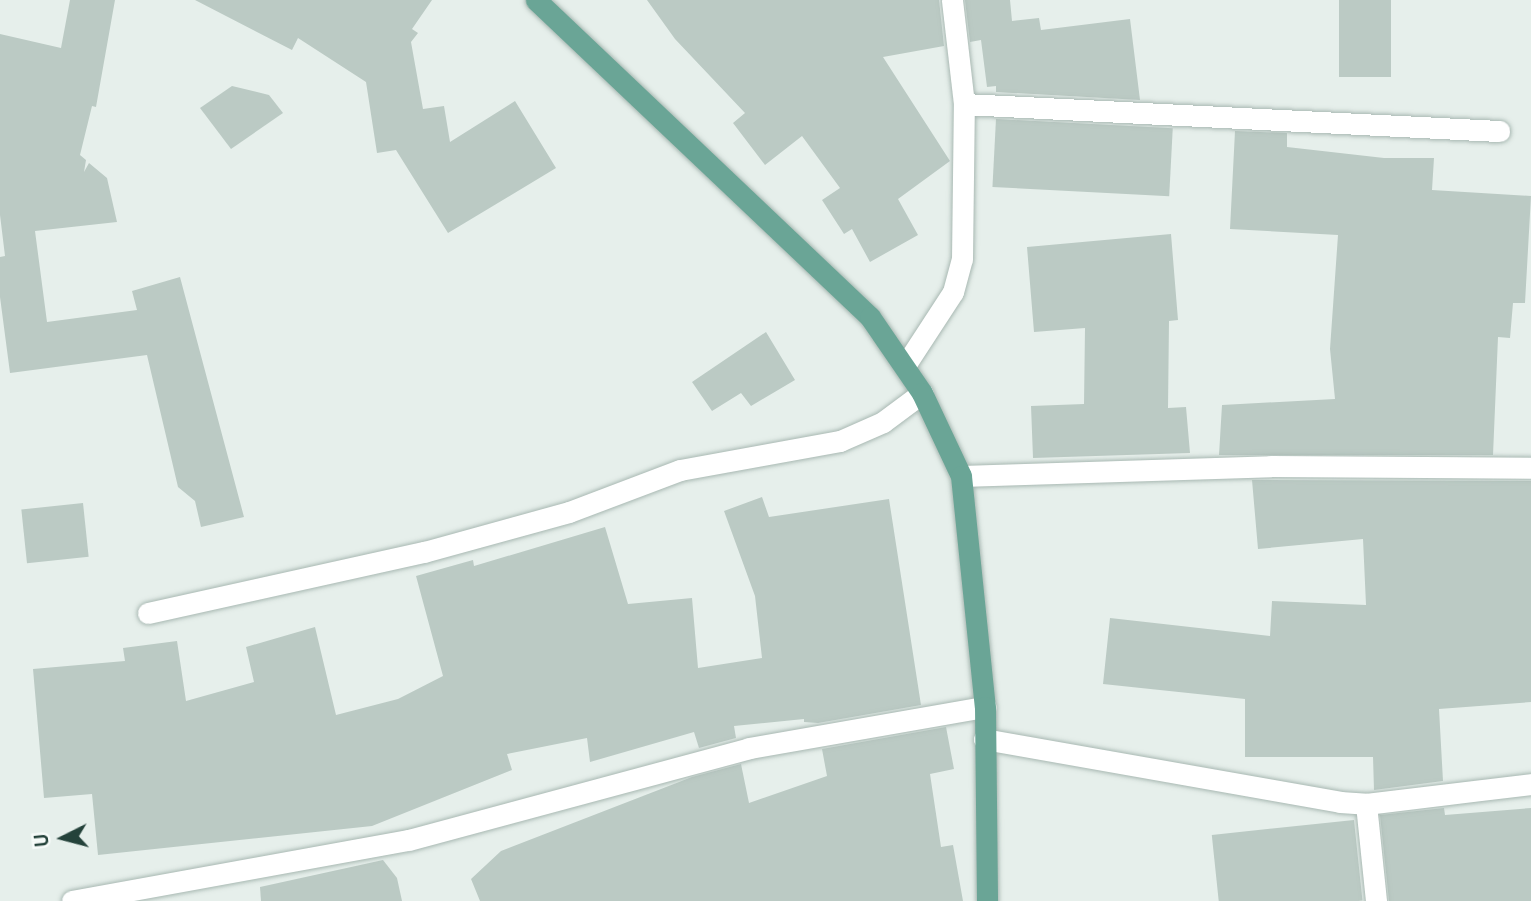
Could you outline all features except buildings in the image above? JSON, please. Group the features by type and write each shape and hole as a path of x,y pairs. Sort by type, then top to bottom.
{"main road":[{"path":"536,0 870,317 906,364 922,393 961,476 985,707 987,901"}],"street":[{"path":"906,364 959,276 964,104 952,0"},
{"path":"964,104 1499,131"},
{"path":"148,613 424,552 569,512 680,470 840,441 883,422 922,393"},
{"path":"961,476 1282,466 1531,468"},
{"path":"72,901 410,841 749,748 985,707"},
{"path":"984,739 1366,804 1531,784"},
{"path":"1366,804 1376,901"}]}
